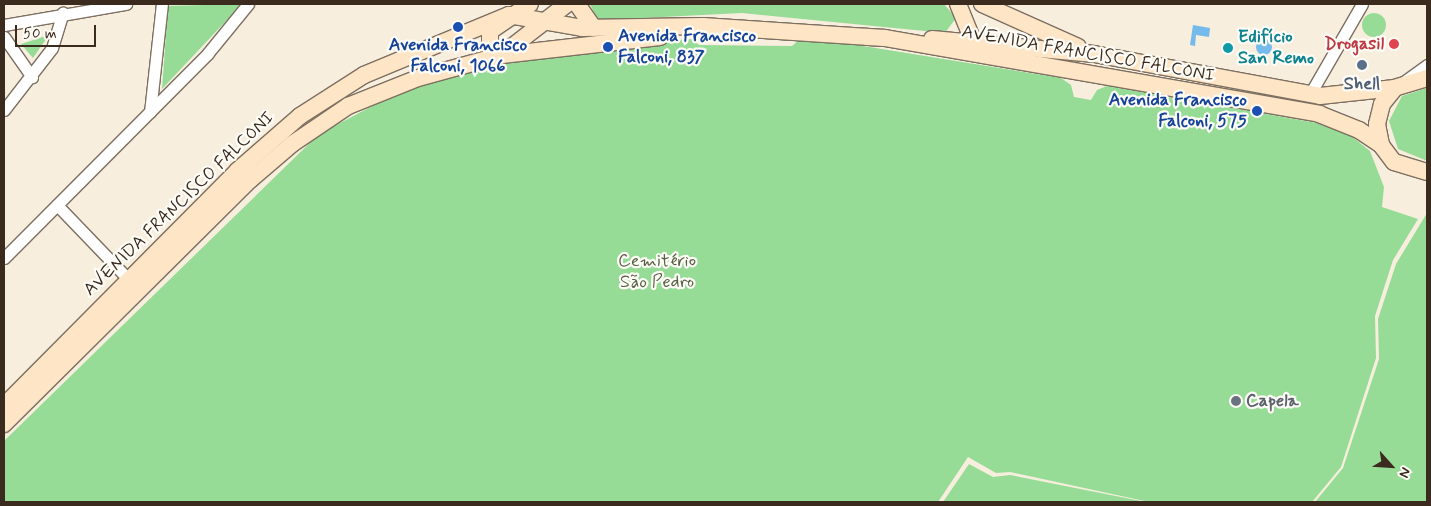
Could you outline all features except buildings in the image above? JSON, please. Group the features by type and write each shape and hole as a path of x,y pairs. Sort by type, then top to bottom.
{"main road":[{"path":"530,4 496,24 488,38 500,55 567,4"},
{"path":"577,4 594,28"},
{"path":"958,4 972,40 979,51 991,56"},
{"path":"949,39 965,19 979,9 989,7 1094,54 1083,66 1043,65"},
{"name":"AVENIDA FRANCISCO FALCONI","path":"4,424 237,171 300,116 364,75 509,15 594,28 722,29 899,41 991,56 1319,114 1359,130 1381,145 1404,167 1427,172"},
{"name":"AVENIDA FRANCISCO FALCONI","path":"4,406 250,180 321,122 379,92 500,55 722,29"},
{"name":"AVENIDA FRANCISCO FALCONI","path":"899,41 972,40 1094,54 1310,94 1335,96 1427,78"},
{"path":"1381,145 1378,114 1400,84"}],"street":[{"path":"4,25 60,8 126,4"},
{"path":"150,112 162,4"},
{"path":"4,258 208,53 248,4"},
{"path":"1310,94 1362,4"},
{"path":"4,110 32,77 52,48 60,8"},
{"path":"4,37 32,77"},
{"path":"1400,84 1427,65"},
{"path":"57,205 134,285"}],"green space":[{"path":"242,4 162,89 168,6"},
{"path":"590,4 944,4 956,18 945,33 742,13 602,20 596,17"},
{"path":"1374,13 1383,16 1386,25 1383,34 1374,37 1365,34 1362,25 1365,16"},
{"path":"49,35 33,58 21,44"},
{"name":"Cemitério São Pedro","path":"692,39 699,45 792,46 799,40 857,45 1061,78 1071,85 1074,97 1091,100 1097,90 1107,86 1340,127 1370,151 1384,187 1382,207 1418,219 1393,260 1375,316 1376,358 1341,467 1312,502 1149,502 1010,472 996,473 968,457 938,502 4,502 4,441 319,134 401,91 502,63 636,42"},
{"path":"1427,88 1427,160 1425,160 1398,149 1389,121 1402,96"},
{"path":"1427,213 1427,502 1315,502 1343,468 1379,359 1378,319 1396,264"},
{"path":"969,464 993,477 1010,475 1146,502 943,502"}],"water":[{"path":"1193,25 1210,28 1209,37 1196,35 1195,46 1190,45"},
{"path":"1264,39 1272,47 1264,55 1256,47"}],"place":[{"name":"Avenida Francisco Falconi, 1066","path":"458,27"},
{"name":"Drogasil","path":"1394,44"},
{"name":"Avenida Francisco Falconi, 837","path":"608,47"},
{"name":"Edifício San Remo","path":"1228,48"},
{"name":"Shell","path":"1362,65"},
{"name":"Avenida Francisco Falconi, 575","path":"1257,111"},
{"name":"Capela","path":"1236,401"}]}
